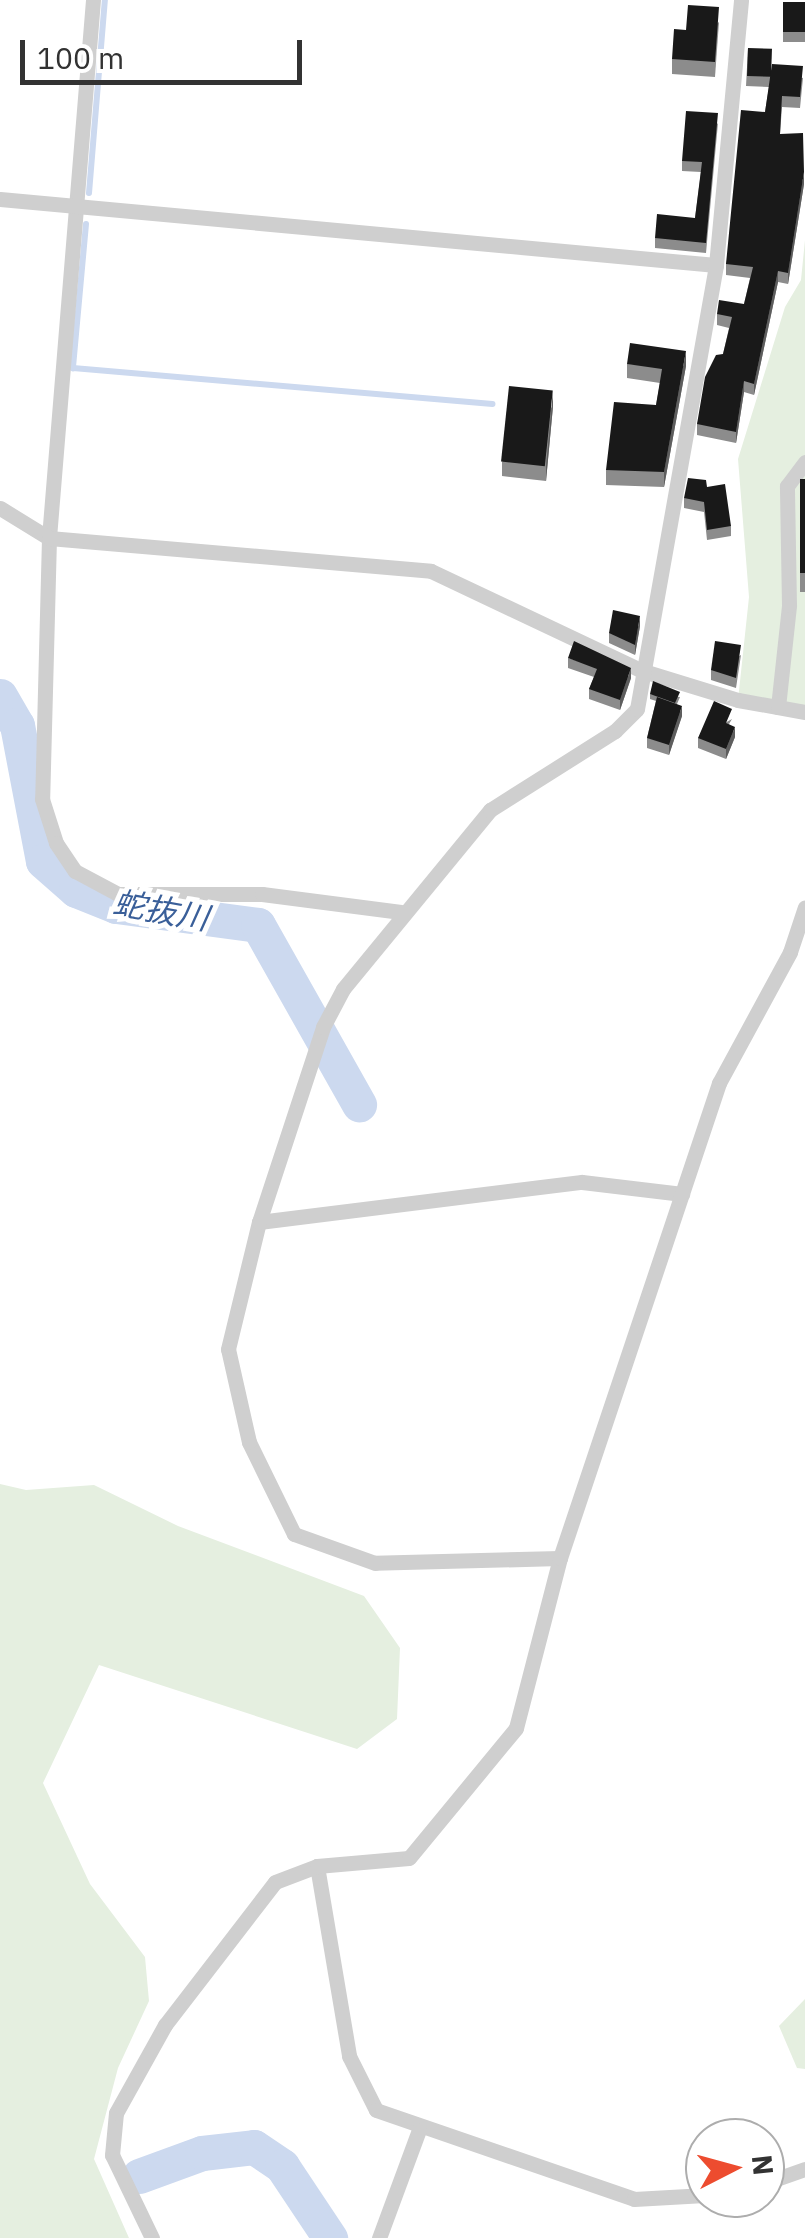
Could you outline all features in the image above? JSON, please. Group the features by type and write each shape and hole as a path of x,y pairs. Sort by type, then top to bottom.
{"street":[{"path":"92,0 49,538 42,799 56,843 75,871 118,894 262,894 401,912"},
{"path":"560,1558 375,1563 294,1534 249,1442 228,1349 259,1222 323,1026 401,912 490,810 614,731 637,709 640,670 716,264 741,0"},
{"path":"0,199 716,264"},
{"path":"778,708 789,605 786,486 805,462"},
{"path":"0,508 49,538 431,570 640,670 805,712"},
{"path":"152,2238 112,2156 116,2112 131,2076 275,1882 317,1866 410,1858 434,1835 516,1728 560,1558 719,1083 790,952 805,907"},
{"path":"259,1222 582,1182 682,1194"},
{"path":"317,1866 348,2056 376,2110 420,2130 634,2199 685,2196"},
{"path":"380,2238 420,2130"}],"green space":[{"path":"805,240 805,712 738,700 749,597 738,459 785,307 801,280"},
{"path":"0,1484 26,1490 94,1485 178,1526 364,1596 400,1648 397,1719 357,1749 99,1665 43,1783 90,1884 145,1957 149,2001 118,2068 94,2159 129,2238 0,2238"},
{"path":"805,1999 805,2069 797,2068 779,2026"}],"building":[{"path":"783,2 805,2 805,32 783,32"},
{"path":"688,5 719,7 715,62 672,59 674,29 686,30"},
{"path":"748,48 772,49 771,77 747,76"},
{"path":"772,64 803,66 800,97 782,96 780,134 803,133 804,172 788,273 778,271 754,384 744,381 736,432 697,424 705,377 716,355 723,354 732,317 717,314 719,300 744,304 753,267 726,264 741,110 765,112"},
{"path":"686,111 718,113 706,243 655,238 657,214 695,218 702,162 682,161"},
{"path":"630,343 686,351 664,472 606,470 614,402 656,405 662,369 627,364"},
{"path":"509,386 553,391 545,466 501,462"},
{"path":"688,478 706,480 707,487 725,484 731,526 707,530 704,502 684,498"},
{"path":"800,479 805,479 805,573 800,573"},
{"path":"613,610 640,616 635,645 609,633"},
{"path":"574,641 631,668 620,700 589,689 597,669 568,658"},
{"path":"715,641 741,645 736,678 711,670"},
{"path":"653,681 680,692 675,703 650,694"},
{"path":"657,697 682,706 669,745 647,738"},
{"path":"714,701 732,709 726,723 735,727 726,749 698,738"}],"waterway":[{"path":"89,193 105,0"},
{"path":"86,224 73,368 492,404"},
{"name":"蛇抜川","path":"0,696 17,725 43,861 76,890 116,906 258,925 359,1104"},
{"path":"139,2176 202,2153 254,2147 282,2166 330,2238"}]}
